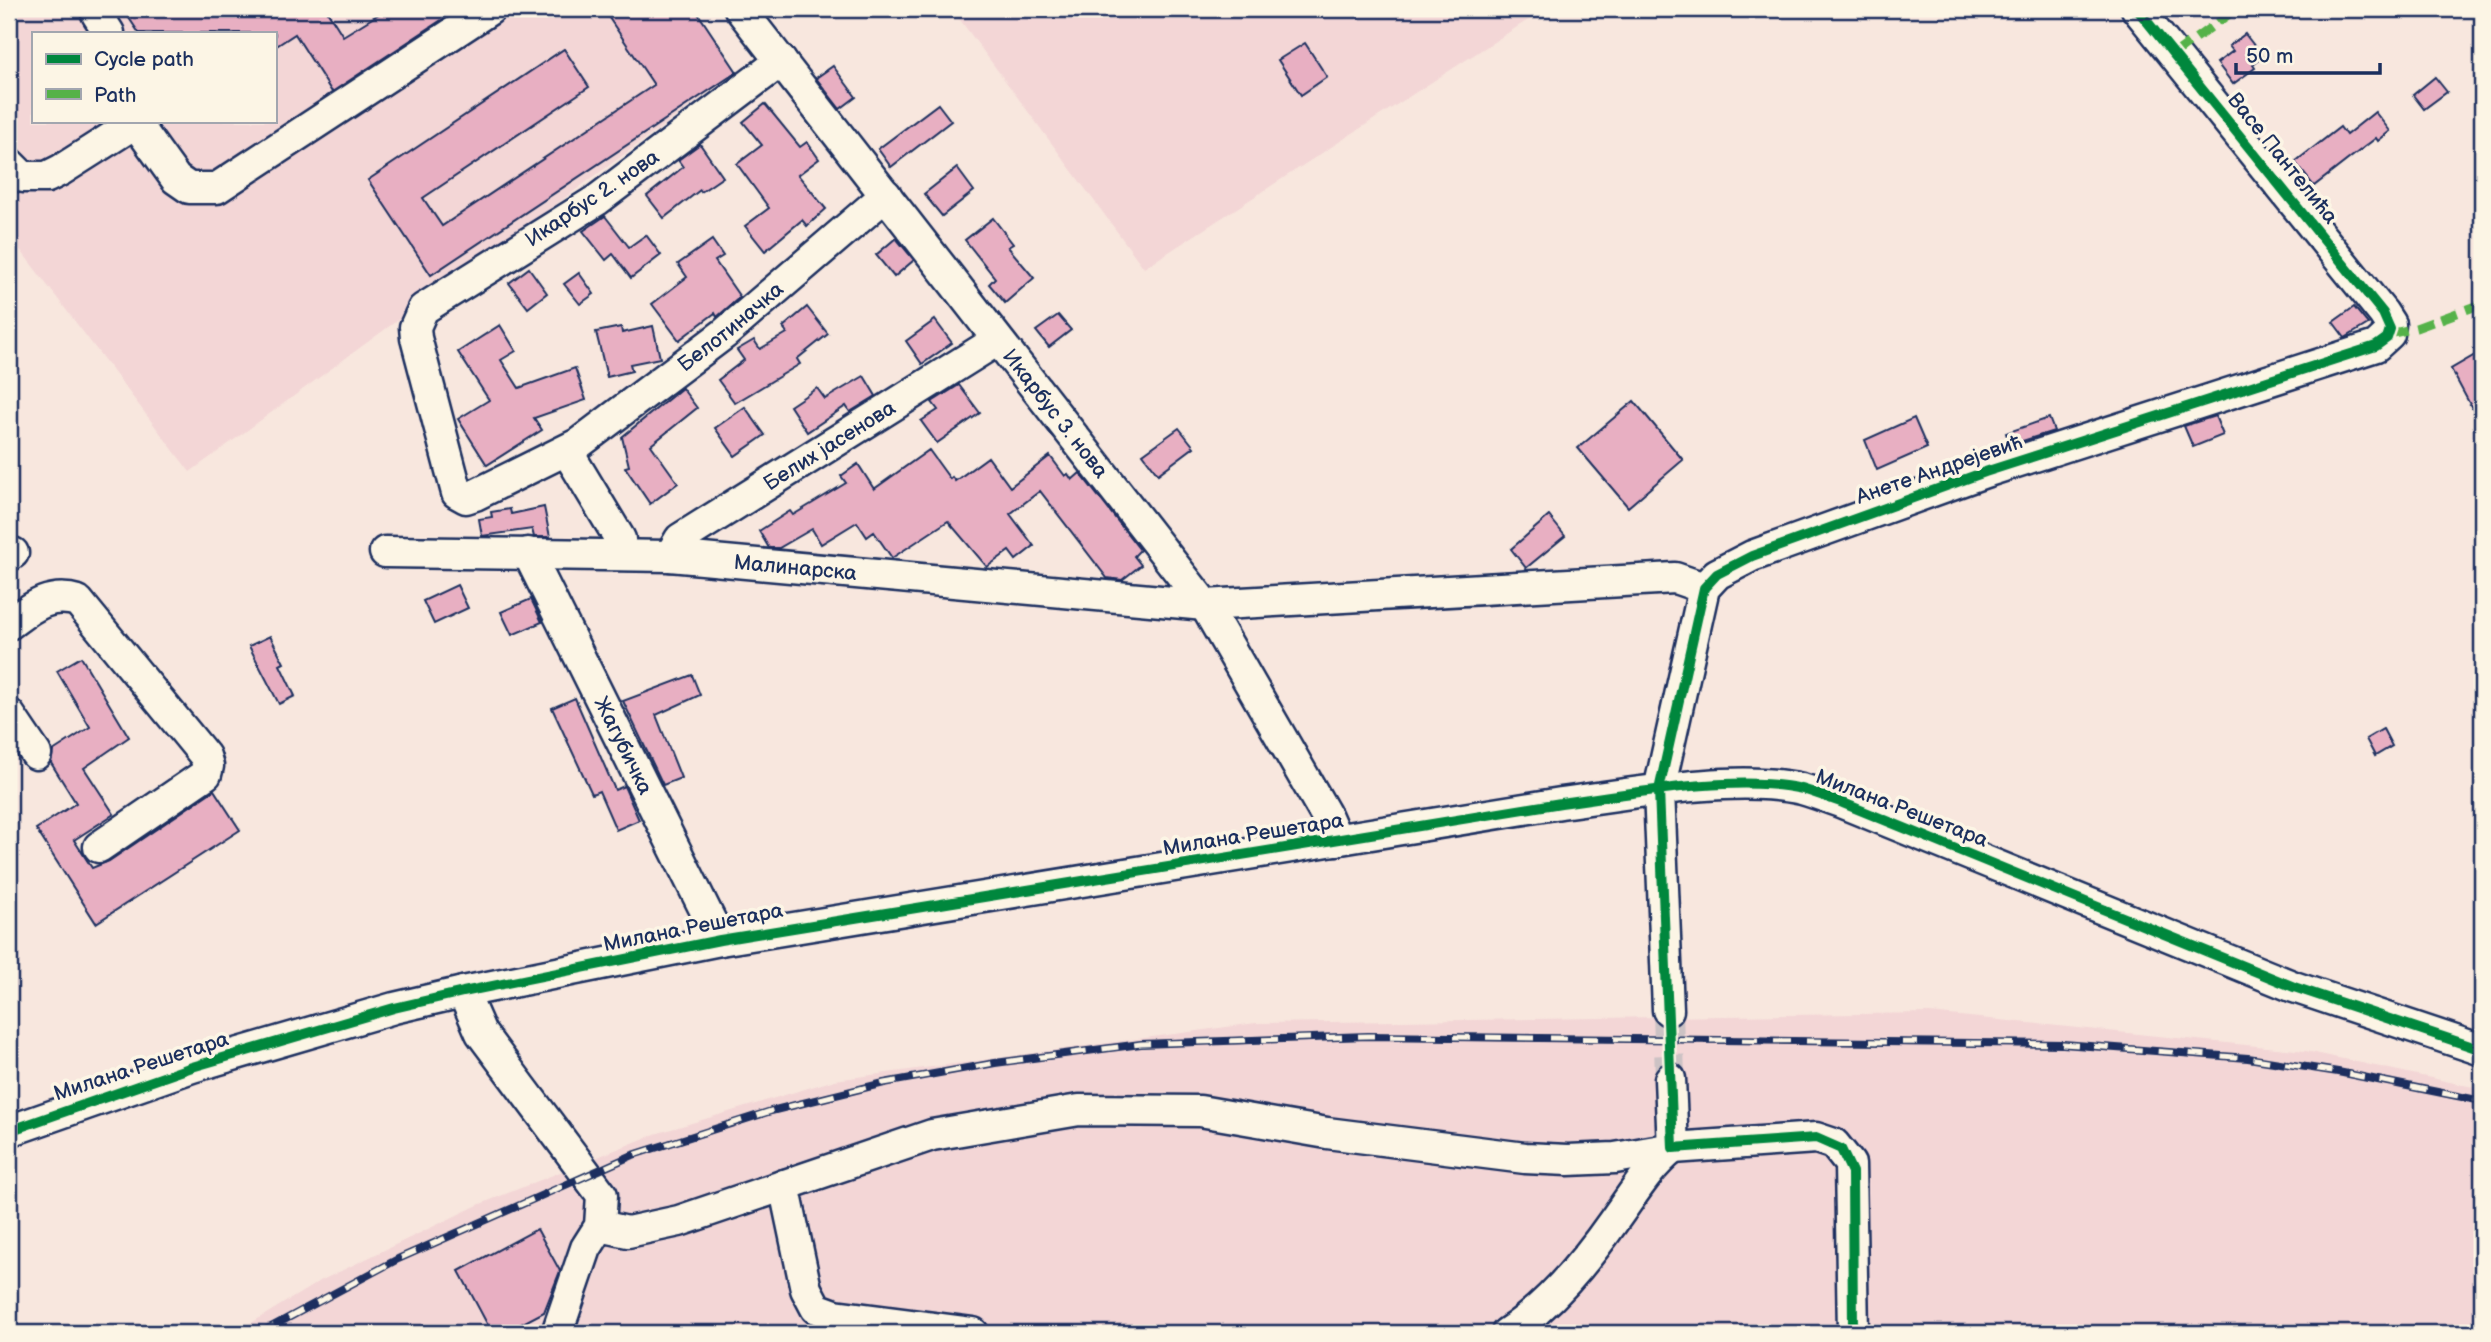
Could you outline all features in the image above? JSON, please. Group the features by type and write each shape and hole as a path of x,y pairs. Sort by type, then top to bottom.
{"street":[{"path":"9,163 23,177 47,177 137,122 176,179 189,188 217,188 490,9"},
{"name":"Икарбус 3. нова","path":"740,9 996,341 1205,605 1331,823 1336,840"},
{"name":"Васе Пантелића","path":"2137,9 2383,313 2390,324 2389,334"},
{"name":"Икарбус 2. нова","path":"466,498 457,493 416,338 418,318 431,303 597,200 781,61"},
{"name":"Белотиначка","path":"466,498 567,452 724,334 886,195"},
{"name":"Анете Андрејевић","path":"1704,588 1717,574 1752,555 1984,472 2368,348 2383,341 2389,334"},
{"name":"Белих јасенова","path":"670,556 680,539 996,341"},
{"path":"567,452 620,539 619,554"},
{"name":"Малинарска","path":"385,552 670,556 1205,605 1675,578 1704,588"},
{"name":"Жагубичка","path":"528,553 720,940"},
{"path":"1668,1010 1659,790 1704,588"},
{"path":"9,624 37,603 52,598 78,601 205,757 208,766 206,774 99,847"},
{"path":"9,714 36,754"},
{"name":"Милана Решетара","path":"9,1131 192,1067 394,1008 720,940 1659,790 1770,785 1801,789 1825,797 2294,987 2482,1050"},
{"path":"463,992 481,1033 602,1195 600,1226 586,1248 557,1333"},
{"path":"1671,1079 1673,1148"},
{"path":"600,1226 628,1232 679,1220 932,1135 1079,1110 1199,1111 1327,1133 1525,1158 1615,1158 1673,1148 1816,1138 1841,1149 1852,1172 1853,1333"},
{"path":"1507,1333 1552,1298 1614,1221 1652,1165 1673,1148"},
{"path":"783,1185 806,1289 816,1308 835,1315 973,1333"}],"shaded area":[{"path":"9,9 695,9 737,72 190,472 9,235"},
{"path":"952,9 1545,9 1144,268"},
{"path":"1930,1013 2306,1051 2482,1089 2482,1333 235,1333 320,1281 478,1205 655,1134 835,1080 1256,1023"}],"building":[{"path":"123,9 326,9 343,36 387,9 458,9 332,92 295,34 276,46 276,32 138,32"},
{"path":"603,9 695,9 737,72 431,275 368,180 564,49 589,87 423,198 442,226 654,85"},
{"path":"2245,34 2263,57 2253,65 2255,68 2233,84 2217,63 2233,51 2229,46"},
{"path":"1305,43 1327,77 1301,95 1278,60"},
{"path":"833,66 856,97 840,109 816,78"},
{"path":"2435,77 2447,92 2424,109 2413,95"},
{"path":"765,104 800,147 807,142 819,159 798,175 826,209 807,226 802,220 765,251 745,226 769,208 737,164 762,145 743,122"},
{"path":"938,104 951,121 891,167 878,149"},
{"path":"2375,112 2390,131 2378,141 2376,138 2314,186 2295,162 2340,127 2346,135"},
{"path":"700,144 723,177 701,192 700,190 664,218 647,196 683,167 678,160"},
{"path":"957,168 974,191 942,216 924,194"},
{"path":"605,216 629,247 646,235 661,255 631,278 613,254 606,260 583,231"},
{"path":"993,218 1013,244 1008,247 1034,278 1005,303 989,284 995,278 965,240"},
{"path":"896,238 914,260 894,277 876,255"},
{"path":"712,240 723,256 715,261 740,297 717,317 715,313 679,340 652,304 687,277 678,264"},
{"path":"529,268 547,293 528,308 509,283"},
{"path":"579,273 594,294 580,304 564,284"},
{"path":"807,307 828,334 797,359 800,364 735,403 718,380 744,360 737,350 754,340 760,349 787,333 783,327"},
{"path":"2354,307 2368,324 2345,338 2333,322"},
{"path":"1058,315 1071,330 1049,347 1036,331"},
{"path":"935,320 952,343 922,364 906,341"},
{"path":"500,325 516,351 501,360 519,388 575,368 586,400 534,418 542,430 487,465 458,419 489,400 458,352"},
{"path":"653,326 660,358 630,364 632,371 607,377 596,332 621,327 622,333"},
{"path":"2482,351 2482,427 2451,369"},
{"path":"864,376 876,396 850,412 846,406 807,432 790,406 817,388 825,399"},
{"path":"959,385 980,413 937,443 921,421 938,410 932,402"},
{"path":"682,388 697,408 651,445 678,483 650,504 625,467 629,466 622,437"},
{"path":"1634,401 1683,460 1628,507 1578,448"},
{"path":"745,407 765,435 735,456 715,428"},
{"path":"2215,416 2223,435 2193,447 2184,426"},
{"path":"1914,418 1927,448 1877,470 1865,440"},
{"path":"2049,418 2054,431 2010,445 2006,433"},
{"path":"1179,428 1194,447 1158,474 1143,454"},
{"path":"929,450 950,479 952,477 955,481 988,457 1010,487 1050,456 1065,476 1068,474 1072,480 1080,473 1140,550 1134,556 1141,565 1122,580 1107,578 1040,491 1010,514 1034,546 1016,560 1009,551 987,567 948,521 892,558 874,532 867,537 857,522 821,544 812,529 779,548 769,548 759,531 790,511 793,515 846,483 841,476 858,464 874,489"},
{"path":"544,507 550,537 534,537 532,529 482,536 479,519 492,517 491,512 510,509 511,514"},
{"path":"1549,516 1565,536 1526,568 1511,549"},
{"path":"457,585 468,608 434,624 423,601"},
{"path":"531,599 542,622 512,635 501,612"},
{"path":"270,636 284,663 280,665 295,696 279,704 249,646"},
{"path":"81,657 129,737 84,768 114,814 74,840 92,868 109,861 214,790 240,830 96,923 36,829 76,803 51,763 53,751 90,727 57,671"},
{"path":"692,675 700,695 656,715 681,778 663,785 623,701"},
{"path":"575,698 615,790 624,786 639,820 616,830 599,791 592,794 552,708"},
{"path":"2383,729 2392,746 2375,756 2366,739"},
{"path":"537,1229 560,1271 544,1312 504,1333 492,1333 459,1271"}],"tunnel":[{"path":"1668,1010 1670,1079"}],"railway":[{"path":"260,1333 398,1259 633,1155 771,1111 884,1083 995,1063 1141,1044 1368,1036 2063,1044 2248,1058 2338,1072 2482,1101"}],"marked path":[{"path":"2174,54 2236,9"},
{"path":"2389,334 2416,328 2482,304"}],"cycle path":[{"path":"1853,1333 1852,1172 1841,1149 1816,1138 1673,1148 1659,790 1704,588 1717,574 1752,556 1985,472 2376,346 2387,338 2390,329 2383,313 2137,9"},
{"path":"9,1131 192,1067 394,1008 463,992 720,940 1561,803 1715,784 1776,785 1802,789 1843,803 2294,987 2482,1050"}]}
